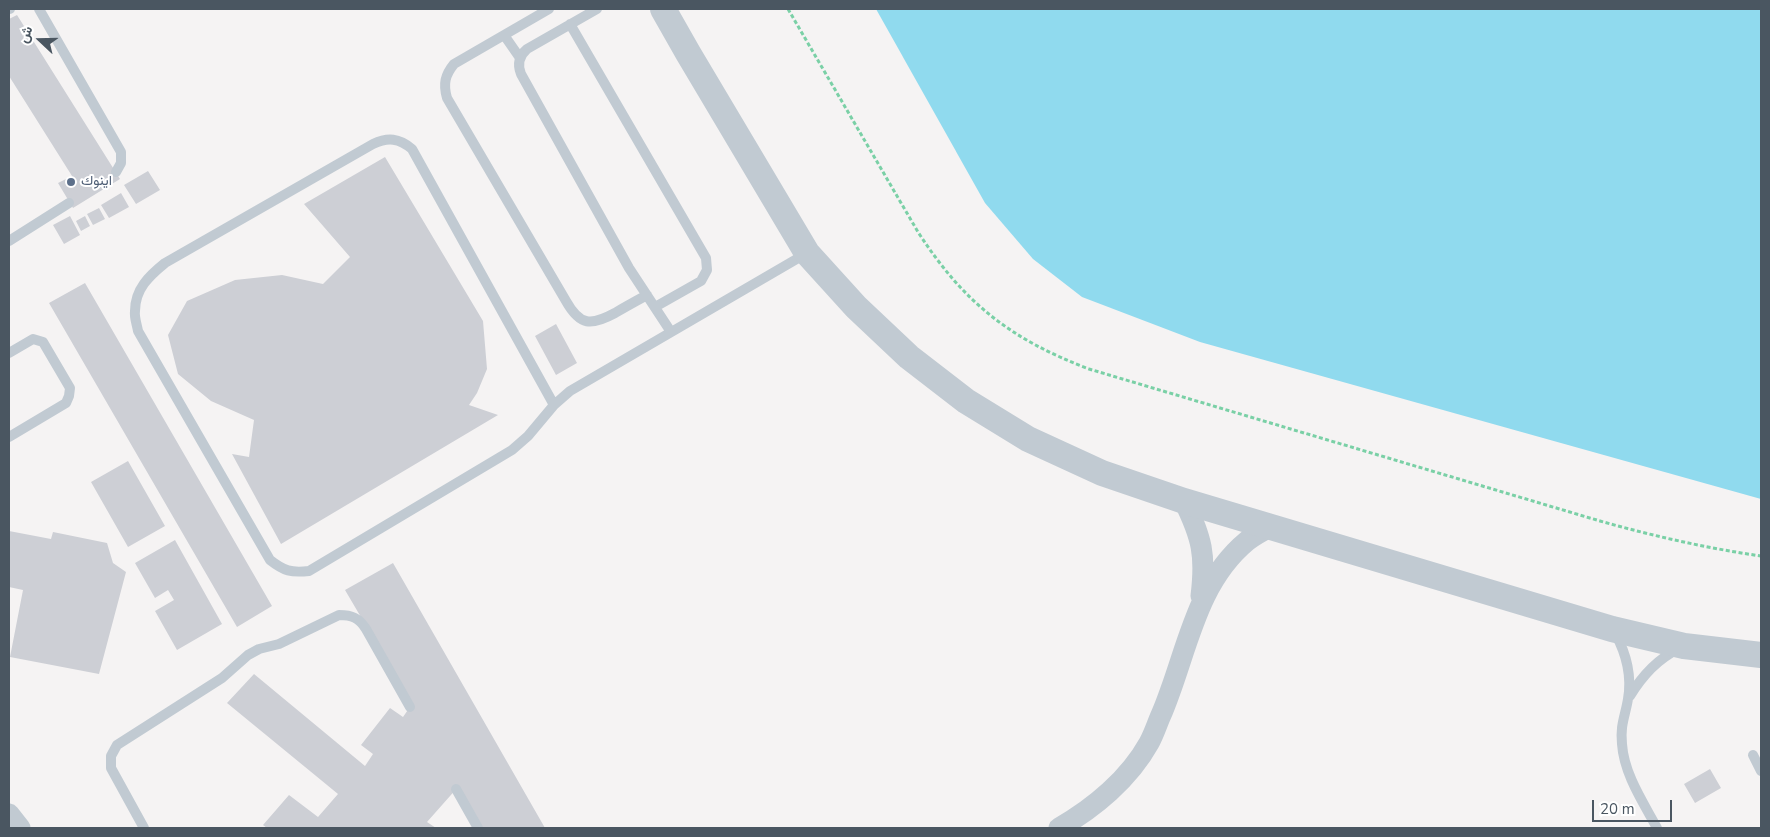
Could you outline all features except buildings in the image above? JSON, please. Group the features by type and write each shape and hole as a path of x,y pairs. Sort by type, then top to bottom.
{"street":[{"path":"663,9 807,253 856,307 909,357 966,401 1028,439 1094,469 1184,501 1612,629 1684,646 1761,654"},
{"path":"1184,501 1196,526 1203,552 1203,580 1200,604"},
{"path":"1059,828 1102,798 1126,775 1149,743 1166,702 1200,604 1212,581 1228,559 1248,540 1270,527"},
{"path":"9,814 20,828"}],"lane":[{"path":"39,9 121,152 121,163 116,172"},
{"path":"549,9 454,64 445,80 444,89 447,98 568,306 576,316 582,320 596,322 647,295"},
{"path":"597,9 527,49 520,58 519,66 521,74 630,268 671,332"},
{"path":"570,24 706,258 707,270 701,281 654,306"},
{"path":"504,35 520,58"},
{"path":"554,405 412,149 404,142 393,139 382,140 373,144 165,263 149,275 139,292 134,311 138,331 270,560 281,569 295,573 309,572 512,450 528,436 554,405 570,391 807,253"},
{"path":"9,241 69,203"},
{"path":"9,353 33,339 43,342 70,388 66,403 9,437"},
{"path":"144,828 111,768 111,756 116,745 222,678 248,655 259,649 279,644 339,615 350,615 360,620 410,707"},
{"path":"1612,629 1625,655 1628,669 1628,699 1622,722 1622,745 1627,768 1657,828"},
{"path":"1628,699 1638,682 1651,667 1667,655 1684,646"},
{"path":"1753,755 1761,771"},
{"path":"456,789 478,828"}],"path":[{"path":"788,9 935,258 954,282 976,304 1028,342 1058,357 1089,369 1600,521 1696,545 1761,556"}],"water":[{"path":"876,9 1761,9 1761,499 1200,342 1082,297 1033,259 985,203"}],"place":[{"name":"اينوك","path":"71,182"}]}
